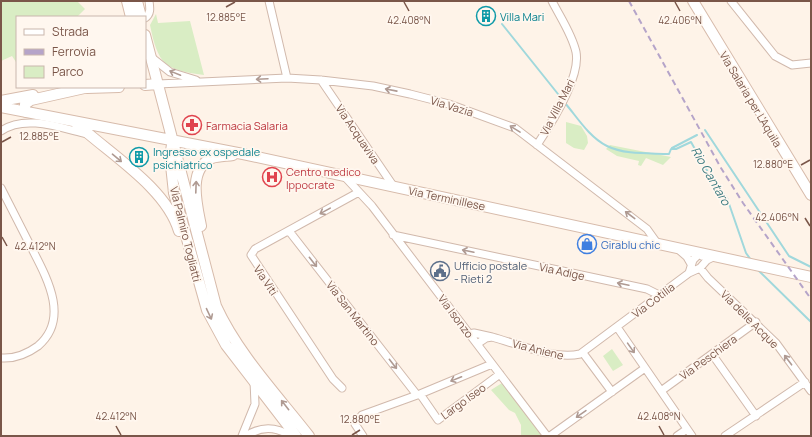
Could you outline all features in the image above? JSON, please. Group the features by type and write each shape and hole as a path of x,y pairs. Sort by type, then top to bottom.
{"street":[{"path":"127,1 131,16"},
{"path":"137,1 141,16"},
{"path":"146,17 150,10 149,1"},
{"path":"269,1 287,78"},
{"name":"Via Villa Mari","path":"537,145 564,98 576,68 576,51 552,1"},
{"name":"Via Salaria per L'Aquila","path":"693,1 811,196"},
{"path":"730,1 775,56 792,65 811,63"},
{"path":"146,39 173,141"},
{"name":"Via Vazia","path":"150,56 170,72 204,82"},
{"name":"Via Vazia","path":"158,84 287,78 321,80 373,86 449,104 515,128 647,229 657,243"},
{"name":"Via Acquaviva","path":"321,80 394,188"},
{"path":"146,85 158,84"},
{"path":"25,112 24,106 28,100 83,88"},
{"path":"1,101 53,91 61,92"},
{"name":"Via Terminillese","path":"1,107 243,154 394,188 718,257 811,272"},
{"path":"153,137 163,128 166,115"},
{"path":"75,122 87,134 152,188 165,204 177,226 190,272 200,289"},
{"path":"1,131 19,123 50,125 87,134"},
{"name":"Via Palmiro Togliatti","path":"173,141 170,156 174,193 207,310 216,328 296,436"},
{"name":"Via Palmiro Togliatti","path":"173,141 212,294 223,321 241,348 309,436"},
{"path":"212,294 197,207 196,178 200,169 210,159 243,154"},
{"name":"Via Isonzo","path":"345,177 361,194 393,234 548,436"},
{"path":"361,194 363,181"},
{"path":"1,188 49,282 54,313 51,328 44,341 25,354 1,358"},
{"name":"Via Viti","path":"342,388 333,379 251,256 255,249 361,194"},
{"name":"Via San Martino","path":"289,231 418,395"},
{"name":"Via Adige","path":"393,234 647,289 660,295"},
{"path":"405,250 417,240"},
{"path":"674,247 683,252 691,264"},
{"path":"689,273 691,264 700,253"},
{"name":"Via delle Acque","path":"700,253 703,260 702,266 708,278 756,322 776,343 811,391"},
{"path":"689,273 702,266 708,260 718,257"},
{"name":"Via Terminillese","path":"757,263 811,277"},
{"name":"Via Cotilia","path":"583,353 689,273"},
{"name":"Via Peschiera","path":"661,391 756,322"},
{"path":"617,328 692,436"},
{"name":"Via Aniene","path":"469,334 474,333 492,337 556,355 569,357 583,353"},
{"path":"477,344 486,338 492,337"},
{"path":"583,353 612,392"},
{"path":"712,354 756,416"},
{"name":"Largo Iseo","path":"492,364 418,395 438,420 500,374"},
{"path":"548,436 645,368"},
{"path":"242,436 255,404 254,381"},
{"path":"725,436 805,382"},
{"path":"363,436 356,424 362,415 418,395"},
{"path":"246,436 257,429 267,428 278,430 291,436"},
{"path":"677,436 687,429"}],"green space":[{"path":"1,1 77,1 85,9 78,16 16,16 16,62 12,56 1,61"},
{"path":"156,14 158,23 190,21 204,75 180,71 165,63 160,57 156,49 150,25"},
{"path":"566,122 581,126 587,136 588,143 584,150 574,148 566,143"},
{"path":"610,145 671,157 663,165 646,158 641,166 638,165 639,161 617,156 606,149"},
{"path":"612,349 623,365 613,371 603,356"},
{"path":"502,383 543,436 521,436 521,425 515,413 509,410 491,390"}],"waterway":[{"name":"Rio Cantaro","path":"502,24 562,99"},
{"name":"Rio Cantaro","path":"565,103 595,137 607,146 614,149 637,153 669,154 671,149 676,149 691,142 709,174 727,198 746,253 751,260"},
{"name":"Rio Cantaro","path":"705,130 789,256 811,267"},
{"name":"Rio Cantaro","path":"672,148 697,135"},
{"name":"Rio Cantaro","path":"758,270 811,322"}],"railway":[{"path":"629,1 721,168 743,203 811,299"}],"place":[{"name":"Villa Mari","path":"486,16"},
{"name":"Farmacia Salaria","path":"192,125"},
{"name":"Ingresso ex ospedale psichiatrico","path":"139,157"},
{"name":"Centro medico Ippocrate","path":"272,177"},
{"name":"Girablu chic","path":"587,244"},
{"name":"Ufficio postale - Rieti 2","path":"440,271"}]}
